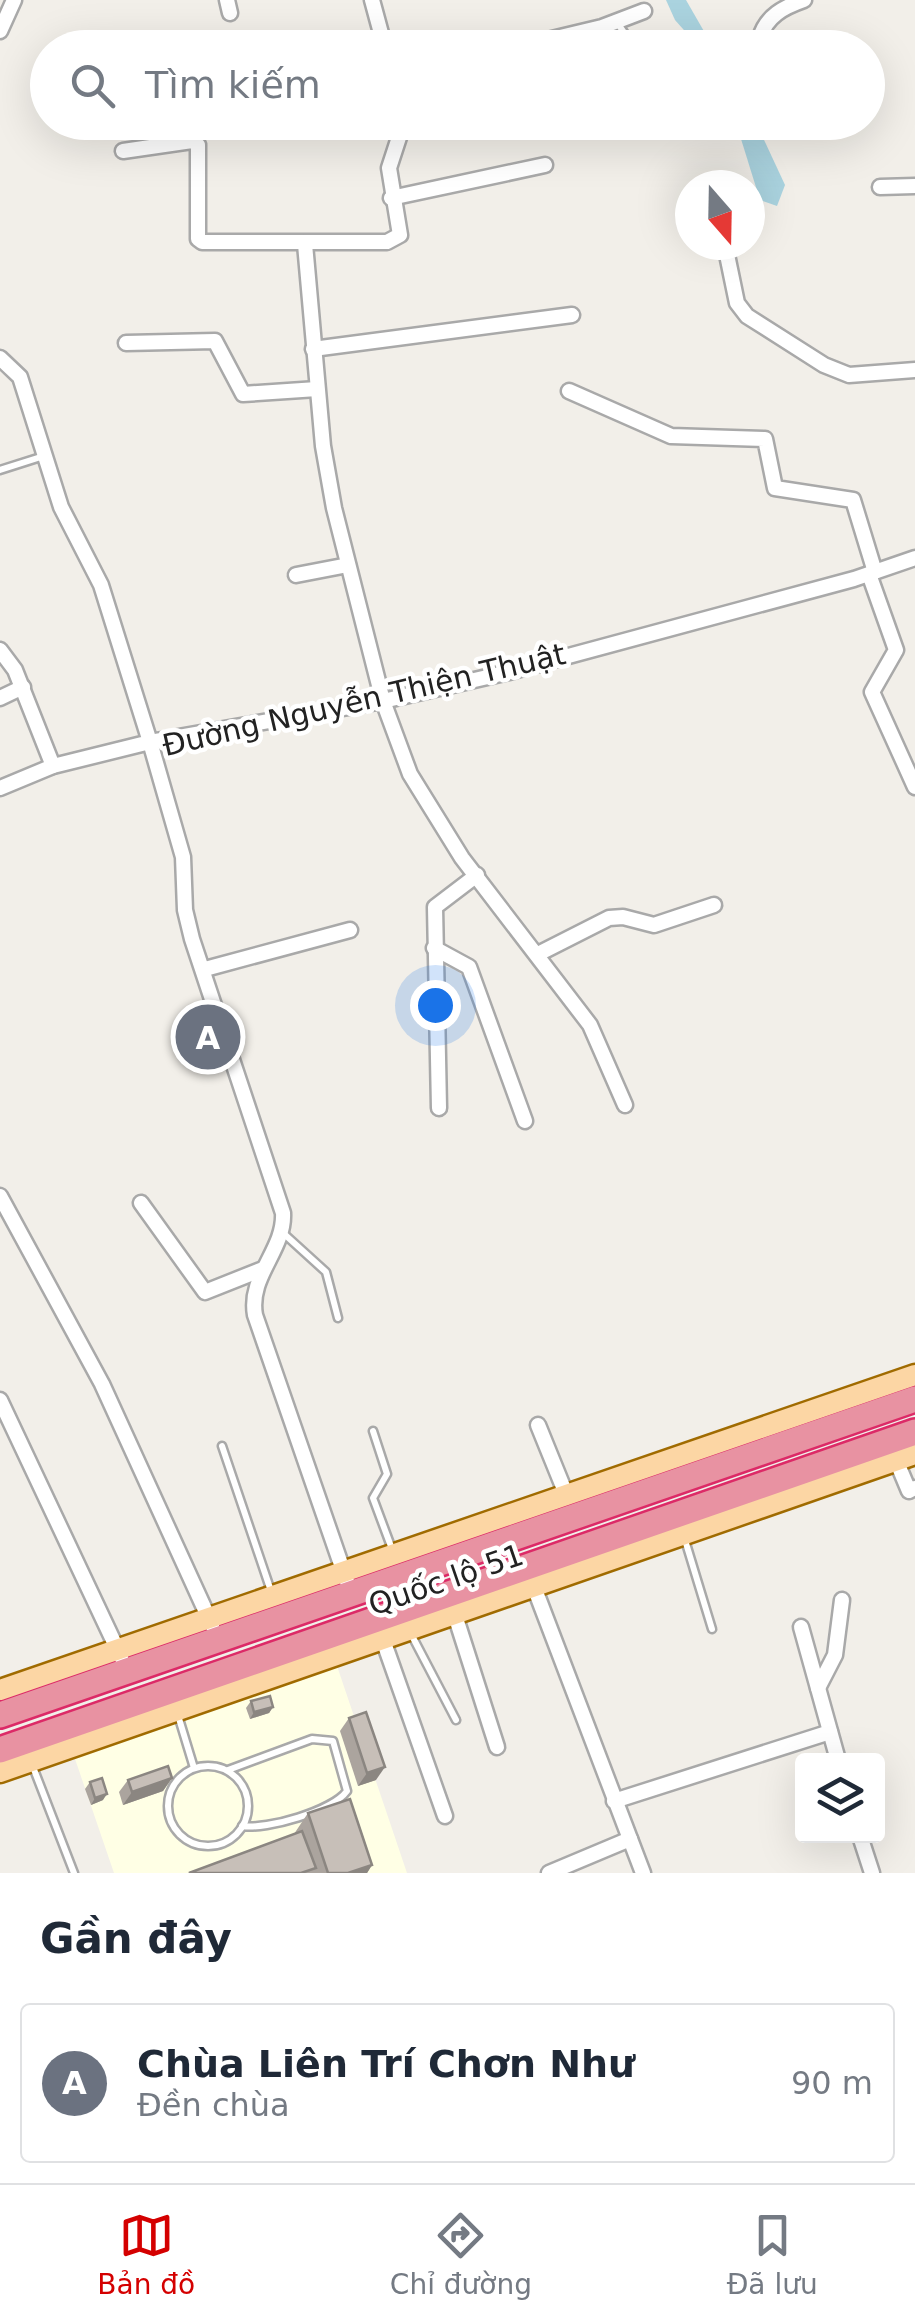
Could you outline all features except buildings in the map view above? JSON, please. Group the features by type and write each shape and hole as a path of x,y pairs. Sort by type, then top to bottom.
{"highway":[{"name":"Quốc lộ 51","path":"0,1715 122,1661 913,1386"},
{"name":"Quốc lộ 51","path":"0,1750 174,1701 531,1577 915,1432"}],"main road":[{"name":"Quốc lộ 51","path":"214,1630 272,1597 347,1584 394,1554 566,1494 913,1386"},
{"name":"Quốc lộ 51","path":"0,1772 174,1701 382,1637 454,1612 531,1577 682,1533 906,1457"},
{"name":"Quốc lộ 51","path":"0,1690 122,1661"}],"street":[{"path":"0,31 14,0"},
{"path":"372,0 380,30"},
{"path":"763,30 776,14 804,0"},
{"path":"585,30 644,11"},
{"path":"124,151 192,141 198,145 198,236 202,242 304,244 395,240 400,234 388,168 398,140"},
{"path":"392,198 545,165"},
{"path":"880,187 915,186"},
{"path":"304,244 328,477 383,701 410,774 477,875 590,1025 625,1105"},
{"path":"728,260 737,303 747,316 824,365 850,375 915,370"},
{"path":"313,349 572,314"},
{"path":"126,343 215,341 243,394 317,389"},
{"path":"0,358 20,377 61,507 94,566 150,742 53,766 0,788"},
{"path":"569,391 672,436 764,440 776,488 853,500 896,650 872,692 915,787"},
{"name":"Đường Nguyễn Thiện Thuật","path":"282,1231 280,1200 188,924 183,857 150,742 383,701 509,672 915,558"},
{"path":"296,575 348,565"},
{"path":"0,650 23,687 53,766"},
{"path":"0,698 23,687"},
{"path":"438,1108 435,907 477,875"},
{"path":"538,954 609,918 623,916 654,925 714,905"},
{"path":"205,969 350,930"},
{"path":"434,948 469,967 525,1121"},
{"path":"0,1196 102,1384 214,1630"},
{"path":"141,1203 205,1292 263,1269"},
{"path":"282,1231 252,1300 347,1584"},
{"path":"0,1401 122,1661"},
{"path":"538,1424 566,1494"},
{"path":"906,1457 909,1491 915,1488"},
{"path":"531,1577 643,1873"},
{"path":"818,1688 835,1655 842,1600"},
{"path":"454,1612 497,1747"},
{"path":"801,1627 836,1753"},
{"path":"382,1637 445,1816"},
{"path":"614,1801 830,1732"},
{"path":"549,1873 630,1840"},
{"path":"862,1843 872,1873"}],"lane":[{"path":"617,22 623,30"},
{"path":"0,470 45,456"},
{"path":"282,1231 326,1272 338,1318"},
{"path":"373,1431 387,1474 373,1498 394,1554"},
{"path":"222,1446 272,1597"},
{"path":"682,1533 712,1629"},
{"path":"408,1628 456,1720"},
{"path":"174,1701 194,1768"},
{"path":"228,1770 312,1740 333,1741 340,1754 347,1791 336,1802 274,1825 242,1826"},
{"path":"31,1761 74,1873"},
{"path":"194,1768 228,1770 241,1782 248,1797 242,1826 228,1841 211,1846 194,1844 180,1835 170,1820 168,1803 178,1779 194,1768"}],"shaded area":[{"path":"336,1663 407,1873 114,1873 74,1756"}],"water":[{"path":"666,0 686,0 703,30 684,30"},
{"path":"741,140 764,140 785,185 777,206 765,202 765,170 751,170"}],"place":[{"name":"Chùa Liên Trí Chơn Như","path":"208,1037"}]}
